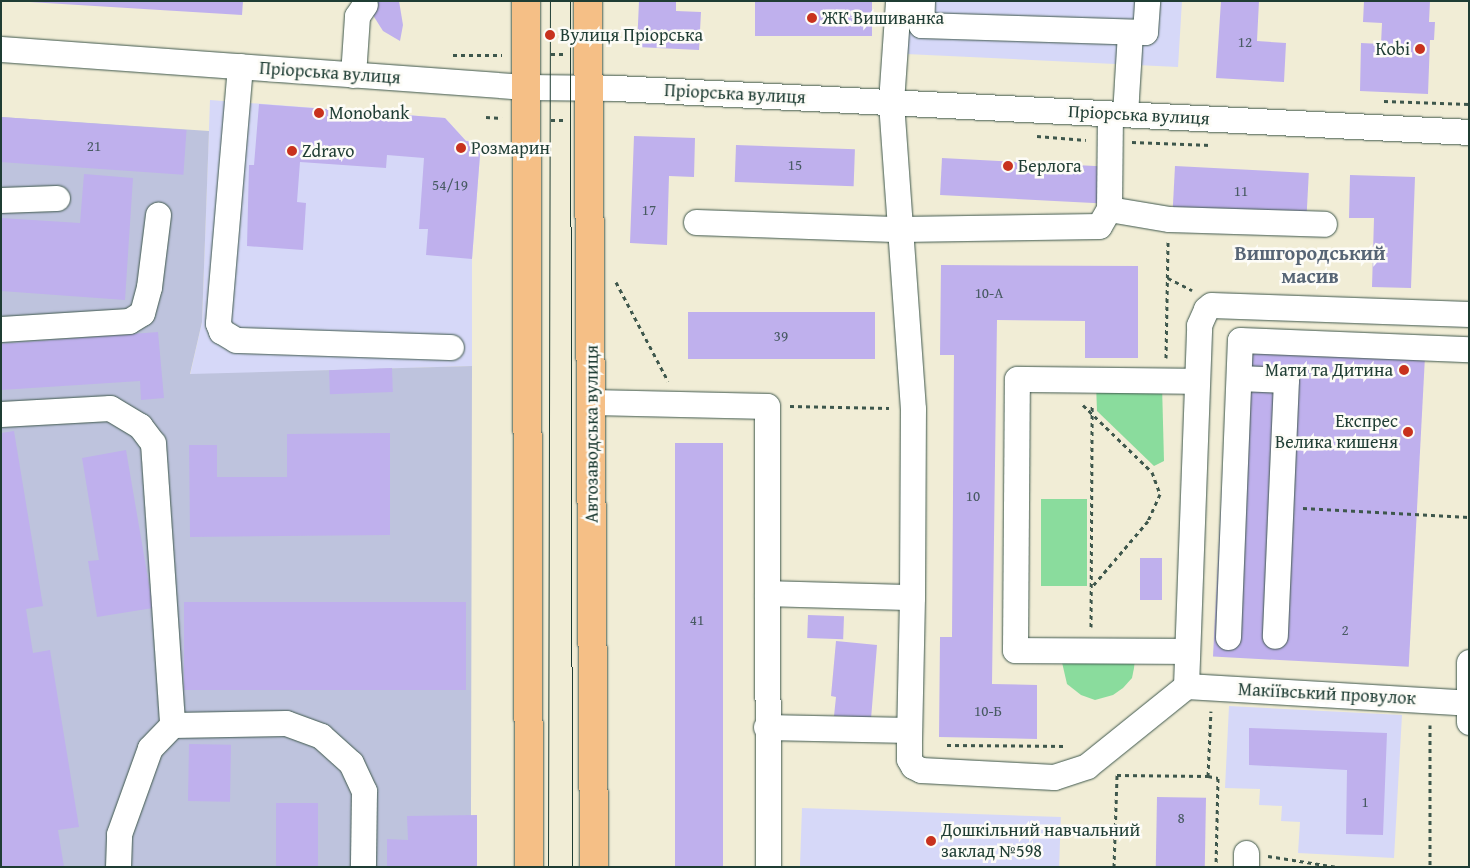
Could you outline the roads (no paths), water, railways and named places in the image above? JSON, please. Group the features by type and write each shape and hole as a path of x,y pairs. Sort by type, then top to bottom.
{"main road":[{"path":"526,1 529,867"},
{"name":"Автозаводська вулиця","path":"588,1 593,402 594,867"}],"street":[{"path":"898,1 891,102 913,409 909,759 921,770 1061,776 1087,766 1186,686 1199,325 1201,317 1211,305 1469,314"},
{"path":"922,1 921,25 1130,32 1145,32 1147,1"},
{"path":"353,75 356,16 365,4"},
{"path":"696,222 901,229 1099,226 1109,209 1117,114 1130,32"},
{"name":"Пріорська вулиця","path":"1,49 526,87 589,87 1469,132"},
{"path":"240,66 218,323 221,331 236,340 450,347"},
{"path":"1,200 57,198"},
{"path":"1109,209 1169,219 1324,224"},
{"path":"1,329 129,322 142,313 150,287 158,215"},
{"path":"1228,637 1240,340 1469,349"},
{"path":"1239,378 1286,380 1275,636"},
{"path":"1187,651 1015,650 1017,379 1197,381"},
{"path":"593,402 767,406 768,593 766,727 768,867"},
{"path":"1,414 110,408 140,426 153,443 172,725"},
{"path":"768,593 912,597"},
{"path":"1468,698 1469,662"},
{"name":"Макіївський провулок","path":"1186,686 1430,700 1468,698"},
{"path":"118,867 119,834 150,748 172,725 286,723 322,736 350,763 364,791 363,867"},
{"path":"766,727 909,737"}],"tram line":[{"path":"548,867 550,1"},
{"path":"570,1 572,867"}],"place":[{"name":"ЖК Вишиванка","path":"812,18"},
{"name":"Вулиця Пріорська","path":"550,35"},
{"name":"Кobi","path":"1420,49"},
{"name":"Monobank","path":"319,113"},
{"name":"Розмарин","path":"461,148"},
{"name":"Zdravo","path":"292,151"},
{"name":"Берлога","path":"1008,166"},
{"name":"Мати та Дитина","path":"1404,370"},
{"name":"Експрес Велика кишеня","path":"1408,432"},
{"name":"Дошкільний навчальний заклад №598","path":"931,841"}],"district":[{"name":"Вишгородський масив","path":"1310,264"}]}
